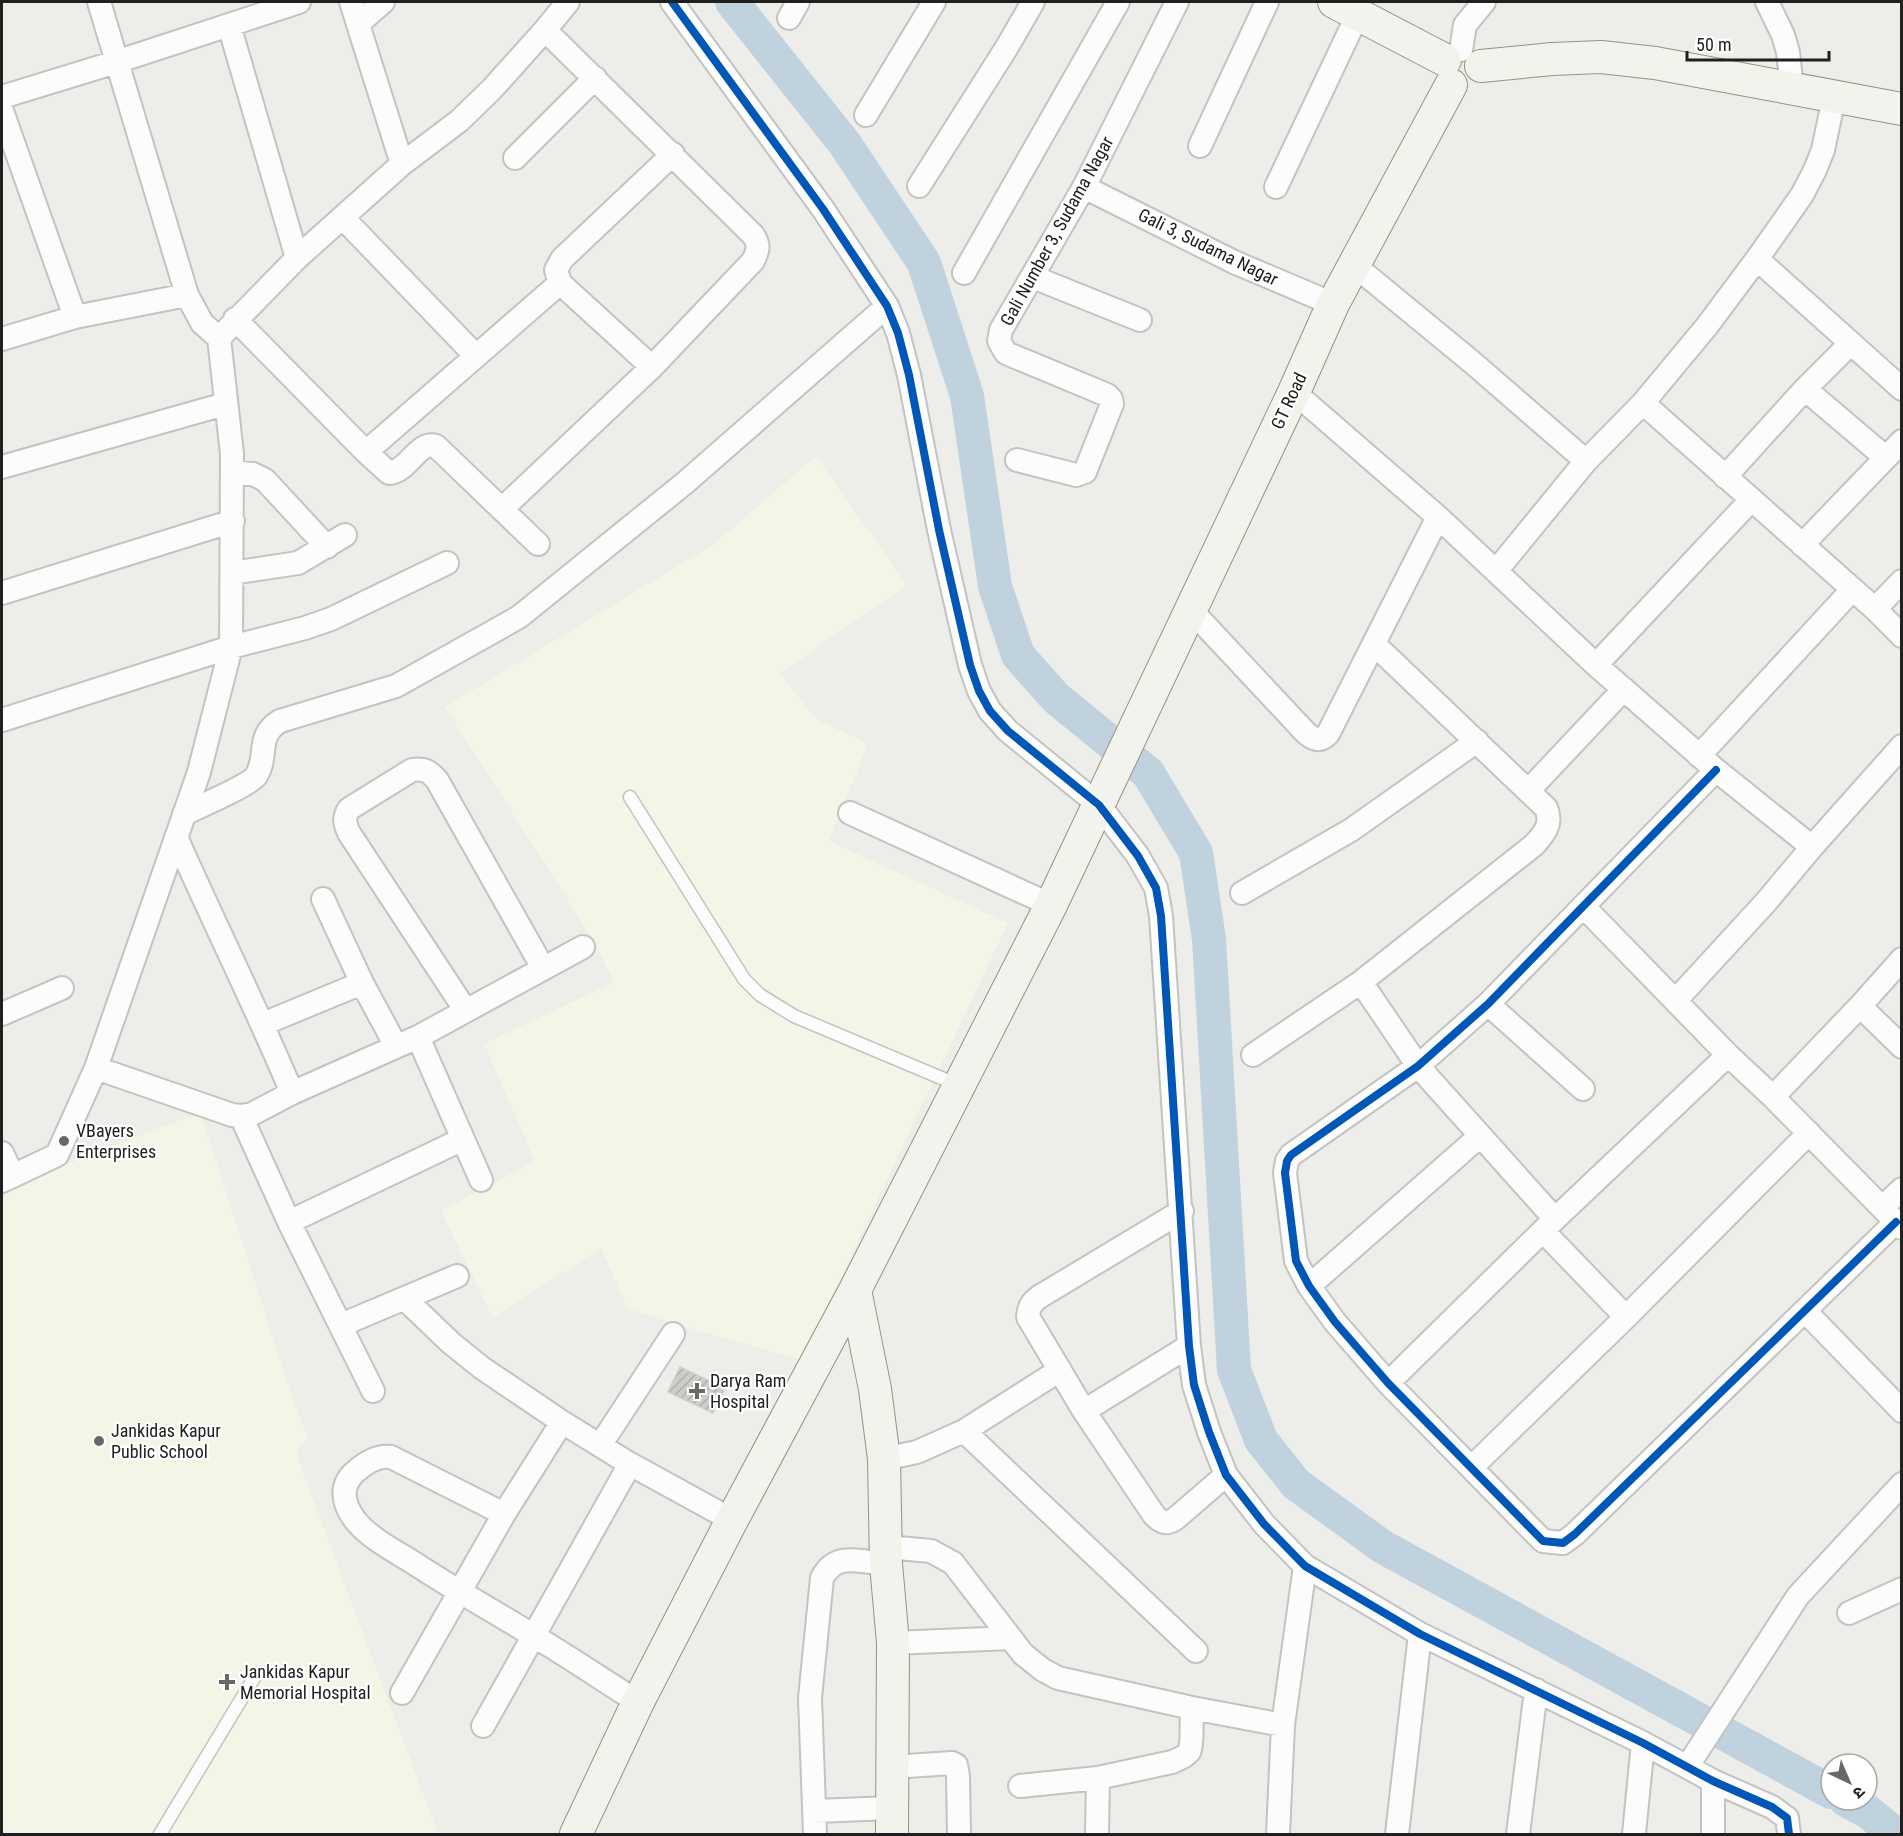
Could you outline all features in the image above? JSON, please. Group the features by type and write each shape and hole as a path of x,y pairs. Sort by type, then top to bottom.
{"main road":[{"path":"1346,8 1459,65 1601,57 1655,63 1902,109"},
{"name":"GT Road","path":"576,1834 638,1702 855,1290 1051,905 1333,304 1459,65"},
{"path":"855,1290 875,1389 884,1459 886,1556 893,1643 892,1821"}],"street":[{"path":"2,1153 7,1179 57,1155 96,1068 199,772 231,647 232,454 219,338 202,323 187,295 99,2"},
{"path":"2,97 299,2"},
{"path":"351,2 402,164"},
{"path":"358,23 383,2"},
{"path":"672,2 823,209 887,306 898,333 909,375 939,530 970,665 979,691 990,711 1008,731 1102,796 1156,888 1161,916 1189,1346 1194,1385 1226,1475 1264,1524 1305,1566 1420,1634 1781,1813 1787,1818 1789,1834"},
{"path":"866,115 934,2"},
{"path":"919,186 1033,2"},
{"path":"964,273 1118,2"},
{"name":"Gali Number 3, Sudama Nagar","path":"1017,460 1076,475 1085,472 1112,404 1107,395 1006,353 999,341 1001,330 1084,188 1177,2"},
{"path":"1200,146 1268,2"},
{"path":"1459,65 1466,25 1484,2"},
{"path":"1767,2 1783,35 1788,52 1792,89"},
{"path":"1276,187 1346,8"},
{"path":"219,338 297,258 402,164 459,121 492,89 554,12 595,78 753,235 757,240 758,251 753,261 652,367 502,509"},
{"path":"229,25 297,258"},
{"path":"515,158 595,78"},
{"path":"1496,571 1586,461 1643,404 1707,326 1757,259 1802,195 1815,170 1823,150 1834,98"},
{"path":"2,111 75,316"},
{"path":"652,367 561,283 556,270 562,259 673,154"},
{"name":"Gali 3, Sudama Nagar","path":"1084,188 1234,262 1333,304"},
{"path":"343,218 476,356"},
{"path":"1757,259 1902,389"},
{"path":"1353,265 1473,363 1586,461"},
{"path":"1033,276 1140,320"},
{"path":"366,452 561,283"},
{"path":"2,339 75,316 187,295"},
{"path":"184,814 255,777 260,765 265,736 270,727 396,686 519,617 686,482 887,306"},
{"path":"236,319 389,473 400,470 424,447 436,446 538,544"},
{"path":"1725,477 1805,389 1850,344"},
{"path":"1805,389 1885,457"},
{"path":"1293,392 1438,517 1624,690 1708,763 1812,848"},
{"path":"2,467 225,404"},
{"path":"1643,404 1875,609 1902,636"},
{"path":"1802,545 1902,441"},
{"path":"232,472 253,474 266,480 336,541 291,566 232,573"},
{"path":"1596,665 1751,500"},
{"path":"1190,609 1306,733 1315,740 1323,739 1328,734 1438,517"},
{"path":"2,593 233,521"},
{"path":"2,720 231,647 331,619 447,563"},
{"path":"1875,609 1902,581"},
{"path":"1852,590 1584,907 1488,1004 1418,1065 1291,1155 1287,1161 1285,1173 1296,1261 1309,1286 1335,1322 1388,1383 1543,1541 1563,1543 1575,1534 1804,1311 1894,1219 1902,1189"},
{"path":"1253,1055 1361,982 1534,845 1546,832 1549,814 1546,808 1374,644"},
{"path":"1528,791 1624,690"},
{"path":"1242,893 1351,830 1477,741"},
{"path":"1676,1000 1766,902 1902,746"},
{"path":"466,1011 349,833 345,822 345,815 349,809 412,770 429,771 437,780 543,968"},
{"path":"850,813 1051,905"},
{"path":"176,837 219,934 263,1024 292,1093"},
{"path":"322,899 362,983 396,1046"},
{"path":"1584,907 1728,1055 1894,1219"},
{"path":"96,1068 231,1115 252,1114 292,1093 418,1037 584,947"},
{"path":"1773,1097 1860,1006 1902,958"},
{"path":"1361,982 1418,1065 1480,1136 1549,1225 1626,1317"},
{"path":"263,1024 362,983"},
{"path":"2,1014 62,988"},
{"path":"1488,1004 1583,1089"},
{"path":"1860,1006 1902,1047"},
{"path":"418,1037 481,1180"},
{"path":"1388,1383 1549,1225 1728,1055"},
{"path":"241,1116 289,1222 373,1391"},
{"path":"1472,1467 1626,1317 1809,1133"},
{"path":"1309,1286 1480,1136"},
{"path":"289,1222 463,1139"},
{"path":"1182,1211 1032,1302 1028,1317 1084,1410 1154,1515 1161,1522 1169,1523 1175,1519 1226,1475"},
{"path":"341,1325 457,1275"},
{"path":"405,1299 467,1357 562,1422 630,1464 732,1520"},
{"path":"1804,1311 1902,1411"},
{"path":"601,1444 673,1334"},
{"path":"1084,1410 1189,1346"},
{"path":"884,1459 917,1452 964,1431 1060,1370"},
{"path":"402,1693 504,1514 562,1422"},
{"path":"964,1431 1196,1651"},
{"path":"504,1514 391,1457 382,1456 372,1460 349,1477 343,1489 345,1502 355,1520 368,1533 459,1593 534,1636 638,1702"},
{"path":"483,1726 630,1464"},
{"path":"1687,1767 1798,1596 1899,1494"},
{"path":"815,1834 810,1698 822,1578 827,1568 835,1561 931,1551 952,1563 1029,1660 1058,1678 1192,1708 1283,1725"},
{"path":"1278,1834 1283,1725 1305,1566"},
{"path":"1849,1613 1902,1589"},
{"path":"1398,1834 1420,1634"},
{"path":"893,1643 1011,1638"},
{"path":"1518,1834 1536,1690"},
{"path":"1020,1786 1098,1778 1181,1758 1189,1752 1191,1744 1192,1708"},
{"path":"1634,1834 1643,1743"},
{"path":"891,1767 952,1763 956,1765 959,1834"},
{"path":"1097,1834 1098,1778"},
{"path":"1713,1781 1713,1834"},
{"path":"814,1811 892,1821"}],"lane":[{"path":"630,797 744,979 760,994 794,1016 959,1086"},
{"path":"160,1834 257,1673"}],"shaded area":[{"path":"816,456 907,585 780,673 816,719 868,744 829,841 1008,923 802,1360 627,1308 601,1248 493,1318 441,1211 535,1161 484,1044 614,982 592,938 445,707 714,544"},
{"path":"200,1112 295,1405 308,1437 296,1453 438,1834 2,1834 2,1189"}],"building":[{"path":"680,1367 725,1388 713,1413 668,1392"}],"waterway":[{"path":"732,2 845,144 924,263 967,396 995,586 1018,655 1056,698 1148,773 1196,853 1209,939 1234,1370 1261,1440 1296,1484 1383,1547 1819,1785"},
{"path":"1868,1812 1895,1834"}],"cycle path":[{"path":"672,2 823,209 887,306 898,333 909,375 939,530 970,665 979,691 990,711 1008,731 1099,805 1138,856 1156,888 1161,916 1189,1346 1194,1385 1226,1475 1264,1524 1305,1566 1420,1634 1643,1743 1713,1781 1772,1807 1787,1818 1789,1834"},
{"path":"1716,770 1488,1004 1418,1066 1291,1155 1287,1161 1285,1173 1296,1261 1309,1286 1335,1322 1388,1383 1543,1541 1563,1543 1575,1534 1896,1222"}],"place":[{"name":"VBayers Enterprises","path":"64,1141"},
{"name":"Darya Ram Hospital","path":"697,1391"},
{"name":"Jankidas Kapur Public School","path":"99,1441"},
{"name":"Jankidas Kapur Memorial Hospital","path":"227,1682"}]}
